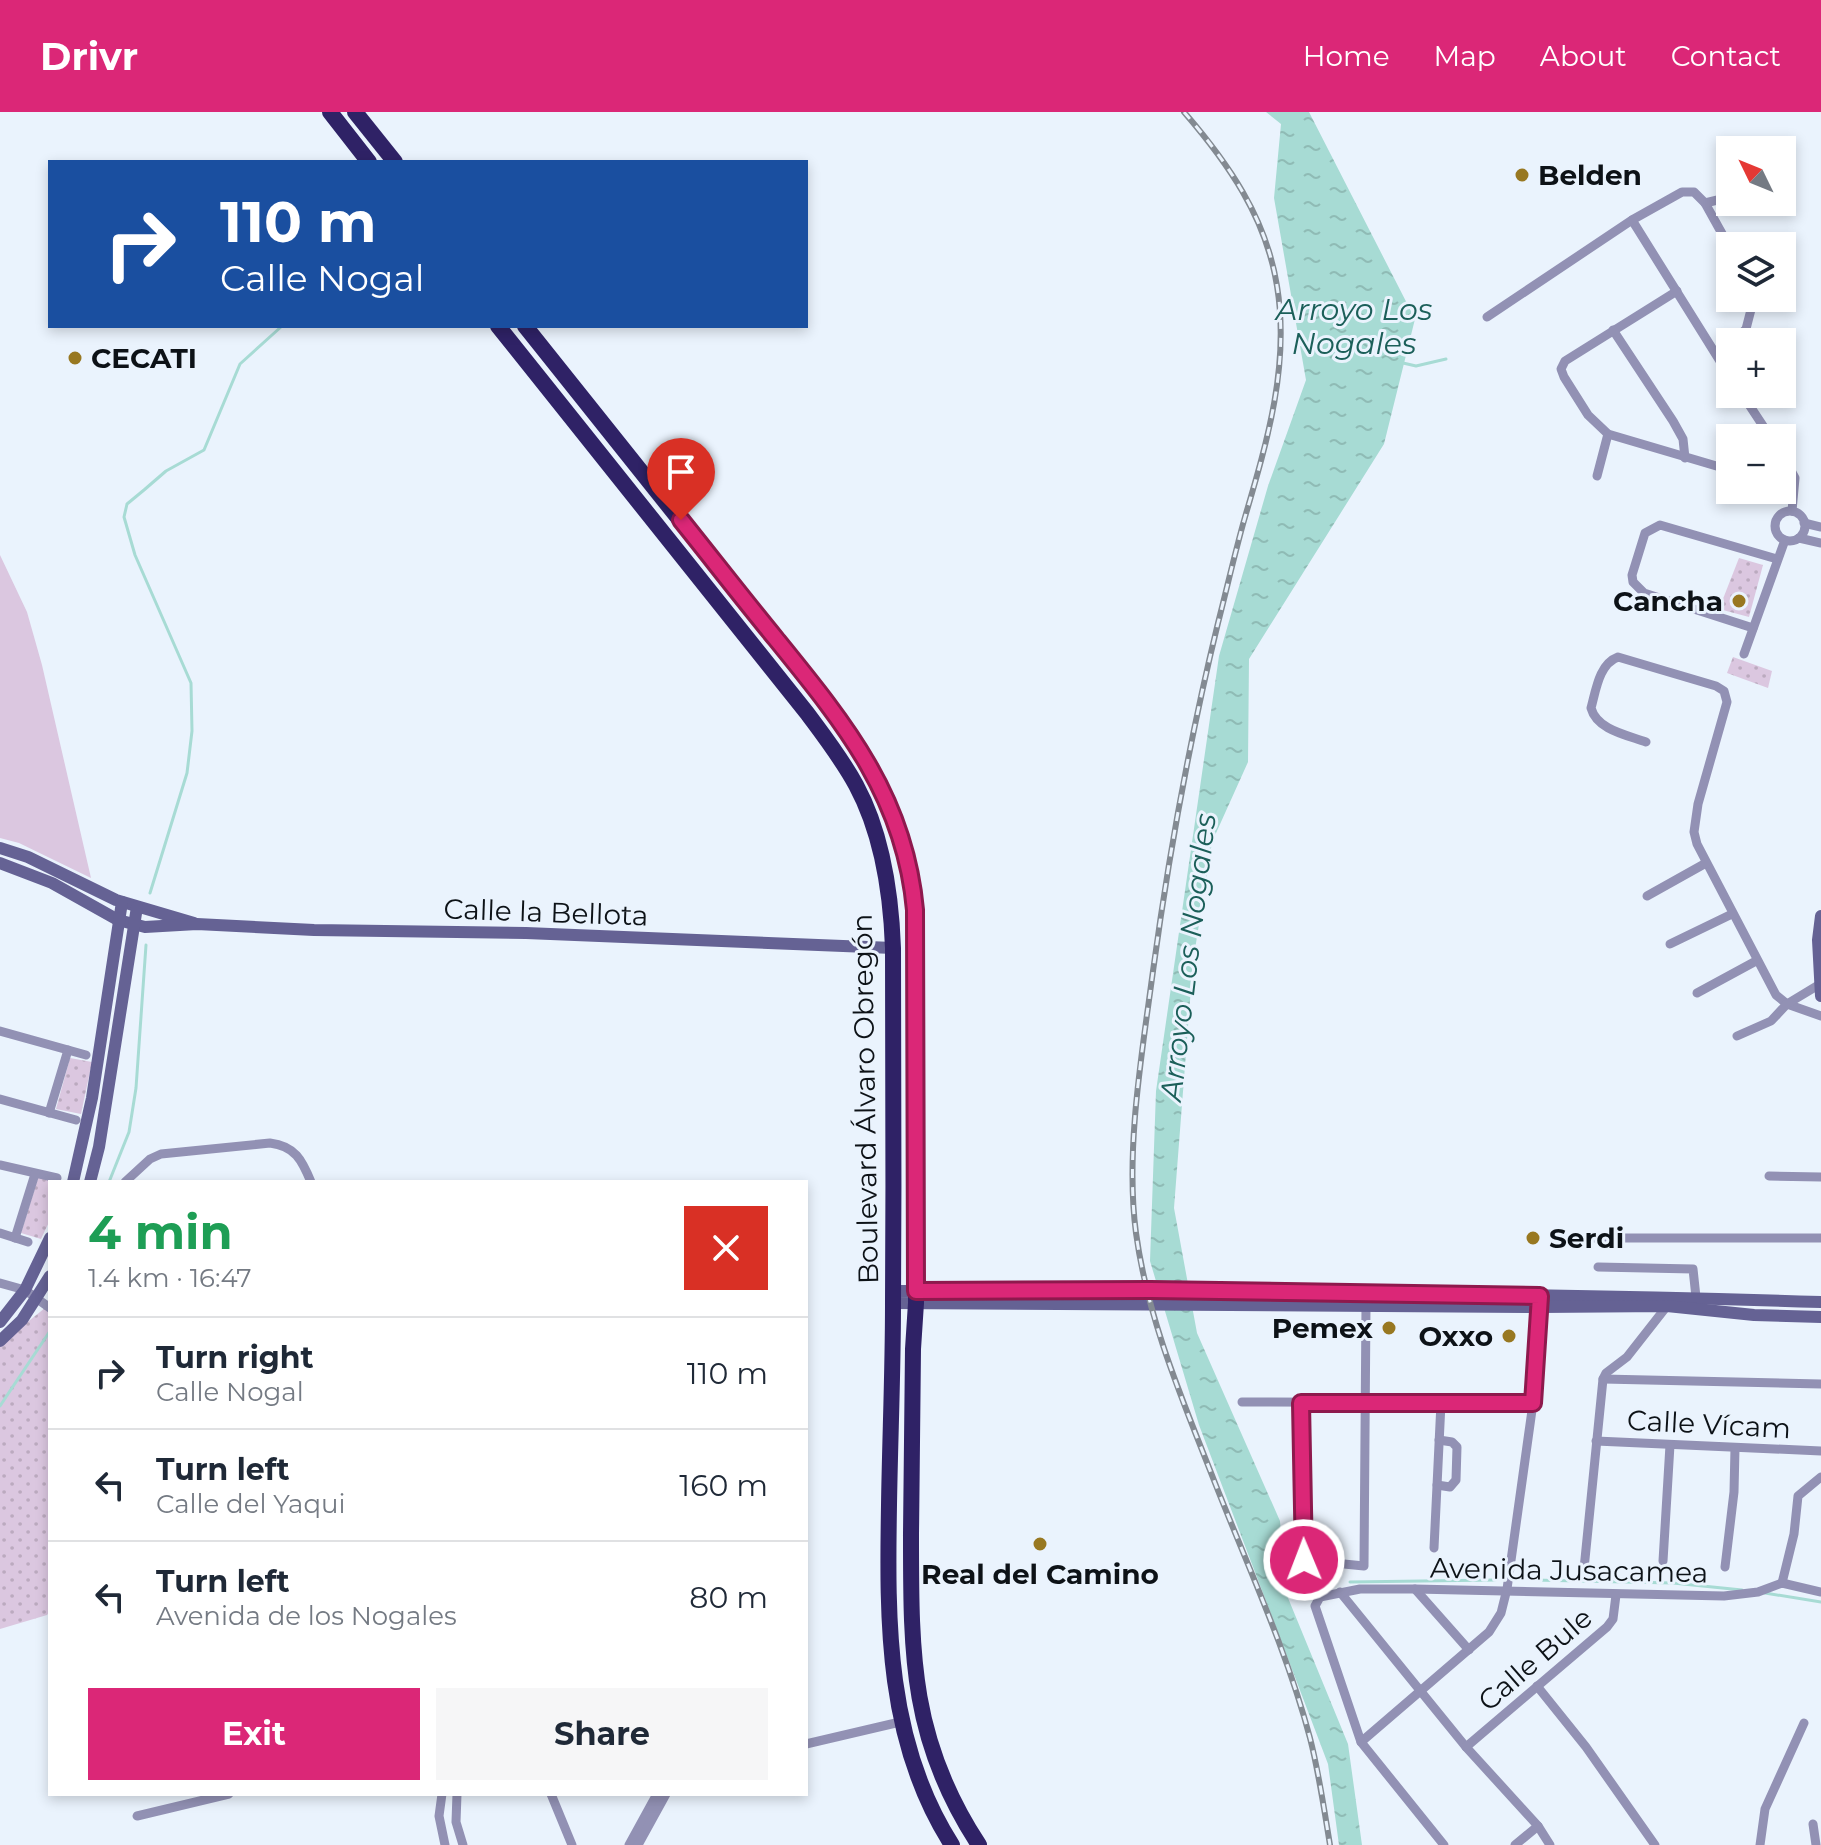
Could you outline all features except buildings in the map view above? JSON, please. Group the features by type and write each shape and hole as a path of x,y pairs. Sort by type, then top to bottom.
{"highway":[{"path":"330,112 367,160"},
{"path":"355,112 393,160"},
{"name":"Boulevard Álvaro Obregón","path":"500,328 807,713 843,763 873,824 889,900 893,948 893,1297 888,1578 892,1666 900,1722 925,1796 952,1845"},
{"name":"Boulevard Álvaro Obregón","path":"527,328 849,732 877,777 900,829 912,877 915,910 916,1297 911,1629 914,1670 936,1766 979,1845"}],"street":[{"path":"1487,317 1632,220 1686,190 1694,192 1705,203 1721,232"},
{"path":"1705,203 1716,200"},
{"path":"1632,220 1715,355"},
{"path":"1677,291 1565,361 1561,369 1588,415 1608,434 1716,466"},
{"path":"1613,330 1673,421 1683,439 1685,458"},
{"path":"1597,476 1608,434"},
{"path":"1792,511 1793,504"},
{"path":"1792,511 1804,523 1804,531 1792,541 1779,536 1775,522 1779,516 1792,511"},
{"path":"1804,523 1821,527"},
{"path":"1753,628 1644,593 1638,588 1632,575 1645,533 1660,525 1777,559"},
{"path":"1799,538 1821,543"},
{"path":"1744,654 1785,540"},
{"path":"1646,742 1600,724 1592,713 1603,668 1613,659 1618,657 1724,691 1727,702 1695,819 1697,844 1776,995 1787,1004 1821,1016"},
{"name":"Calle la Bellota","path":"0,848 28,857 122,902 197,924"},
{"path":"0,863 52,883 134,926"},
{"path":"1647,896 1706,863"},
{"path":"74,1180 92,1056 122,902"},
{"path":"90,1180 137,907"},
{"path":"1670,944 1732,914"},
{"path":"1821,916 1818,940 1821,996"},
{"name":"Calle la Bellota","path":"134,926 157,928 197,924 526,933 893,948"},
{"path":"1697,993 1756,961"},
{"path":"1737,1036 1771,1021 1787,1004 1820,984"},
{"path":"0,1031 112,1060"},
{"path":"49,1113 68,1050"},
{"path":"0,1099 102,1125"},
{"path":"127,1180 150,1159 161,1154 270,1143 282,1144 295,1152 304,1163 310,1180"},
{"path":"0,1165 57,1178"},
{"path":"15,1238 35,1174"},
{"path":"1769,1176 1821,1177"},
{"path":"0,1233 28,1242"},
{"path":"1589,1238 1821,1238"},
{"path":"0,1322 25,1290 48,1242"},
{"path":"1598,1267 1693,1269 1696,1272 1696,1297"},
{"path":"0,1341 22,1320 48,1280"},
{"path":"0,1283 25,1290 48,1306"},
{"path":"893,1297 1540,1301 1821,1317"},
{"path":"1195,1297 1366,1305 1696,1297 1821,1302"},
{"path":"1444,1845 1361,1742 1469,1650 1496,1622 1507,1589 1533,1403 1540,1301"},
{"path":"1301,1403 1304,1560 1364,1566 1366,1305"},
{"path":"1584,1569 1603,1379 1627,1357 1667,1306"},
{"path":"1603,1379 1821,1384"},
{"path":"1242,1402 1533,1403"},
{"path":"1434,1548 1441,1403"},
{"path":"1437,1485 1450,1487 1456,1480 1457,1447 1452,1442 1439,1440"},
{"name":"Calle Vícam","path":"1596,1441 1821,1451"},
{"path":"1663,1561 1670,1445"},
{"path":"1725,1567 1734,1492 1735,1448"},
{"path":"1782,1583 1794,1534 1798,1496 1821,1477"},
{"name":"Avenida Jusacamea","path":"1361,1742 1315,1606 1320,1597 1340,1592 1415,1589 1724,1596 1758,1592 1782,1583 1821,1592"},
{"path":"1415,1589 1469,1650"},
{"path":"1340,1592 1466,1747 1538,1826 1550,1845"},
{"name":"Calle Bule","path":"1466,1747 1611,1623 1616,1595"},
{"path":"1537,1686 1586,1747 1655,1845"},
{"path":"808,1744 900,1722"},
{"path":"1760,1845 1765,1809 1804,1723"},
{"path":"137,1816 214,1796"},
{"path":"442,1796 439,1816 445,1845"},
{"path":"457,1796 456,1822 463,1845"},
{"path":"552,1796 572,1845"},
{"path":"629,1845 656,1796"},
{"path":"638,1845 665,1796"},
{"path":"1813,1824 1816,1845"},
{"path":"1515,1845 1538,1826"}],"shaded area":[{"path":"0,555 27,612 42,665 91,878 19,843 0,838"},
{"path":"1739,558 1763,565 1749,617 1719,609"},
{"path":"1733,657 1772,671 1768,688 1727,673"},
{"path":"70,1058 92,1062 81,1114 56,1109"},
{"path":"39,1175 56,1180 48,1180 48,1224 41,1239 21,1233"},
{"path":"48,1306 48,1614 0,1629 0,1344"}],"water":[{"name":"Arroyo Los Nogales","path":"1266,112 1309,112 1415,319 1384,444 1249,659 1248,762 1212,842 1193,962 1174,1208 1197,1333 1280,1521 1286,1593 1348,1744 1362,1845 1339,1845 1328,1764 1199,1425 1150,1261 1156,1091 1219,656 1268,486 1306,380 1274,198 1281,124"}],"waterway":[{"path":"150,893 187,773 192,731 191,683 135,555 124,517 127,504 166,471 204,450 240,364 280,328"},
{"path":"1403,363 1416,366 1446,359"},
{"path":"110,1180 129,1132 136,1088 146,945"},
{"path":"0,1406 48,1334"},
{"path":"1281,1572 1314,1584"},
{"path":"1350,1582 1495,1580"},
{"path":"1533,1580 1673,1583 1742,1590"},
{"path":"1765,1593 1821,1602"}],"railway":[{"path":"1184,112 1230,171 1264,237 1277,286 1281,345 1268,432 1208,666 1173,839 1140,1068 1132,1169 1133,1202 1142,1266 1158,1329 1191,1422 1290,1673 1313,1751 1330,1845"}],"place":[{"name":"Belden","path":"1522,175"},
{"name":"CECATI","path":"75,358"},
{"name":"Cancha","path":"1739,601"},
{"name":"Serdi","path":"1533,1238"},
{"name":"Pemex","path":"1389,1328"},
{"name":"Oxxo","path":"1509,1336"},
{"name":"Real del Camino","path":"1040,1544"}],"route":[{"path":"681,520 849,732 877,777 900,829 912,877 915,910 916,1291 1151,1290 1540,1296 1533,1403 1301,1403 1304,1560"}]}
